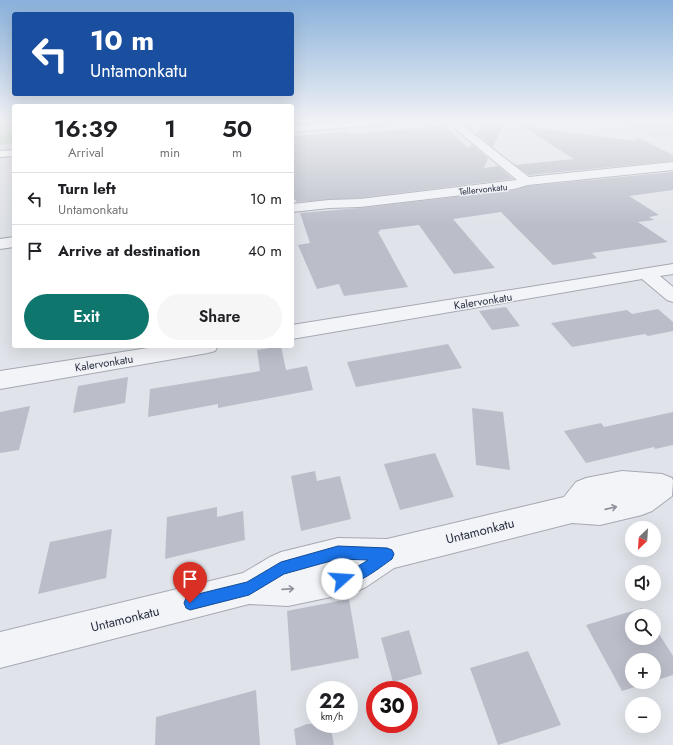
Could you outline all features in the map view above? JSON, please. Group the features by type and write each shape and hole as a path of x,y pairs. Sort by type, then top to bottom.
{"street":[{"path":"494,156 526,181"},
{"name":"Tellervonkatu","path":"294,208 329,204 360,203 514,185 526,181 673,166"},
{"path":"0,244 12,242"},
{"name":"Kalervonkatu","path":"294,332 673,269"},
{"path":"646,274 673,296"},
{"name":"Kalervonkatu","path":"0,380 196,348"},
{"name":"Untamonkatu","path":"0,650 249,588 288,590 355,576 387,554 572,509 600,511 642,501 667,485"}],"building":[{"path":"294,156 485,156 488,158 484,168 498,166 513,179 360,198 296,202 296,200 294,200"},
{"path":"569,156 673,156 673,161 529,175 515,165 574,159"},
{"path":"673,172 673,190 629,196 659,215 649,217 654,220 638,222 668,242 592,253 597,258 553,265 501,212 453,219 495,268 454,274 419,225 379,230 380,231 378,232 408,287 344,296 339,284 317,289 298,245 310,243 300,213 360,208 514,190 528,186"},
{"path":"506,307 520,326 492,330 479,311"},
{"path":"658,309 673,322 673,331 648,336 645,334 572,347 551,323 627,310 632,314"},
{"path":"448,344 462,368 356,387 347,362"},
{"path":"281,348 286,370 307,366 313,390 218,408 218,404 148,417 150,389 260,371 257,350"},
{"path":"128,377 125,403 73,413 78,386"},
{"path":"30,406 19,450 0,453 0,412"},
{"path":"472,408 503,412 510,470 476,465"},
{"path":"673,412 673,445 655,449 654,447 586,463 564,431 601,423 604,427"},
{"path":"435,453 454,497 400,510 384,464"},
{"path":"315,471 317,481 340,476 351,519 301,531 291,476"},
{"path":"217,507 217,517 243,511 245,540 165,559 167,517"},
{"path":"112,529 106,578 38,594 50,542"},
{"path":"349,599 359,658 291,671 287,611"},
{"path":"625,613 625,645 661,645 661,637 673,656 673,675 661,679 661,653 625,653 625,689 628,689 622,691 586,625"},
{"path":"409,630 422,674 393,681 381,638"},
{"path":"528,651 561,725 498,745 470,668"},
{"path":"256,690 260,745 155,745 156,717"},
{"path":"306,724 306,733 332,733 334,745 296,745 294,729"}],"route":[{"path":"190,603 249,588 281,568 338,552 387,554 355,576 342,579"}]}
